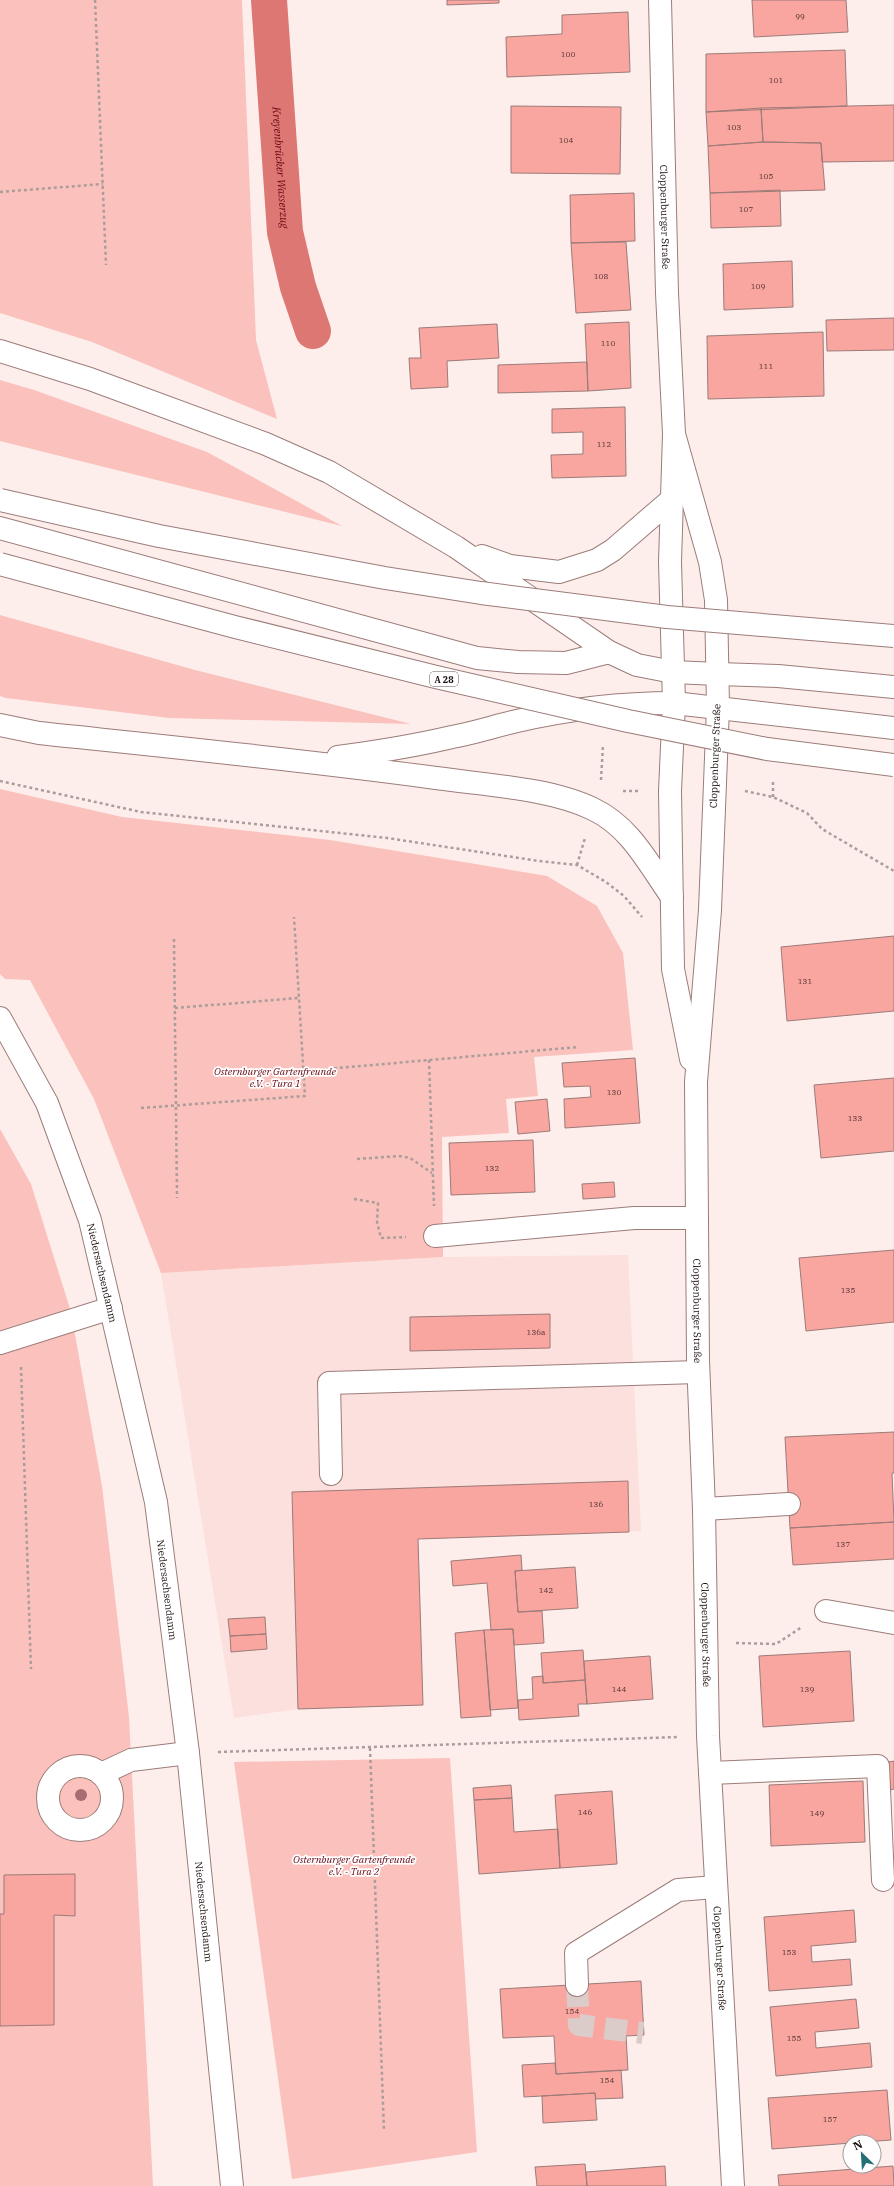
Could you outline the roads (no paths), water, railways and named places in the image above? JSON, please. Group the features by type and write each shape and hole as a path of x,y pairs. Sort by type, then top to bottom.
{"main road":[{"name":"Cloppenburger Straße","path":"660,0 667,293 674,434 670,500 670,562 674,702 670,791 673,969 696,1082"},
{"path":"0,351 90,380 266,444 329,472 456,547 609,652 638,665 673,672 778,676 894,687"},
{"name":"Cloppenburger Straße","path":"674,434 710,562 716,600 718,707 713,791 707,967 696,1082 698,1372 704,1509 705,1643 708,1736 715,1887 733,2186"},
{"path":"0,500 167,538 385,578 481,593 667,617 894,636"},
{"path":"456,547 510,566 559,572 597,560 613,550 670,500"},
{"path":"0,528 476,658 518,662 566,663 609,652"},
{"name":"A 28","path":"0,564 243,629 436,677 628,721 767,749 894,765"},
{"path":"311,761 386,751 585,708 642,702 674,702 894,728"},
{"path":"0,725 39,734 311,761 522,790 567,799 594,809 613,821 635,843 672,897"},
{"name":"Niedersachsendamm","path":"0,1018 49,1110 90,1220 156,1502 188,1753 232,2186"},
{"path":"436,1236 634,1218 697,1218"},
{"path":"0,1343 111,1308"},
{"path":"331,1474 329,1383 698,1372"},
{"path":"704,1509 789,1504"},
{"path":"826,1611 894,1624"},
{"path":"101,1774 131,1760 188,1753"},
{"path":"710,1772 878,1766 883,1880"},
{"path":"577,1985 576,1953 678,1890 715,1887"}],"waterway":[{"name":"Kreyenbrücker Wasserzug","path":"269,0 285,232 298,287 313,331"}],"tunnel":[{"path":"577,1985 579,2025 643,2033"}],"park label":[{"name":"Osternburger Gartenfreunde e.V. - Tura 1","path":"275,1076"},
{"name":"Osternburger Gartenfreunde e.V. - Tura 2","path":"354,1864"}]}
